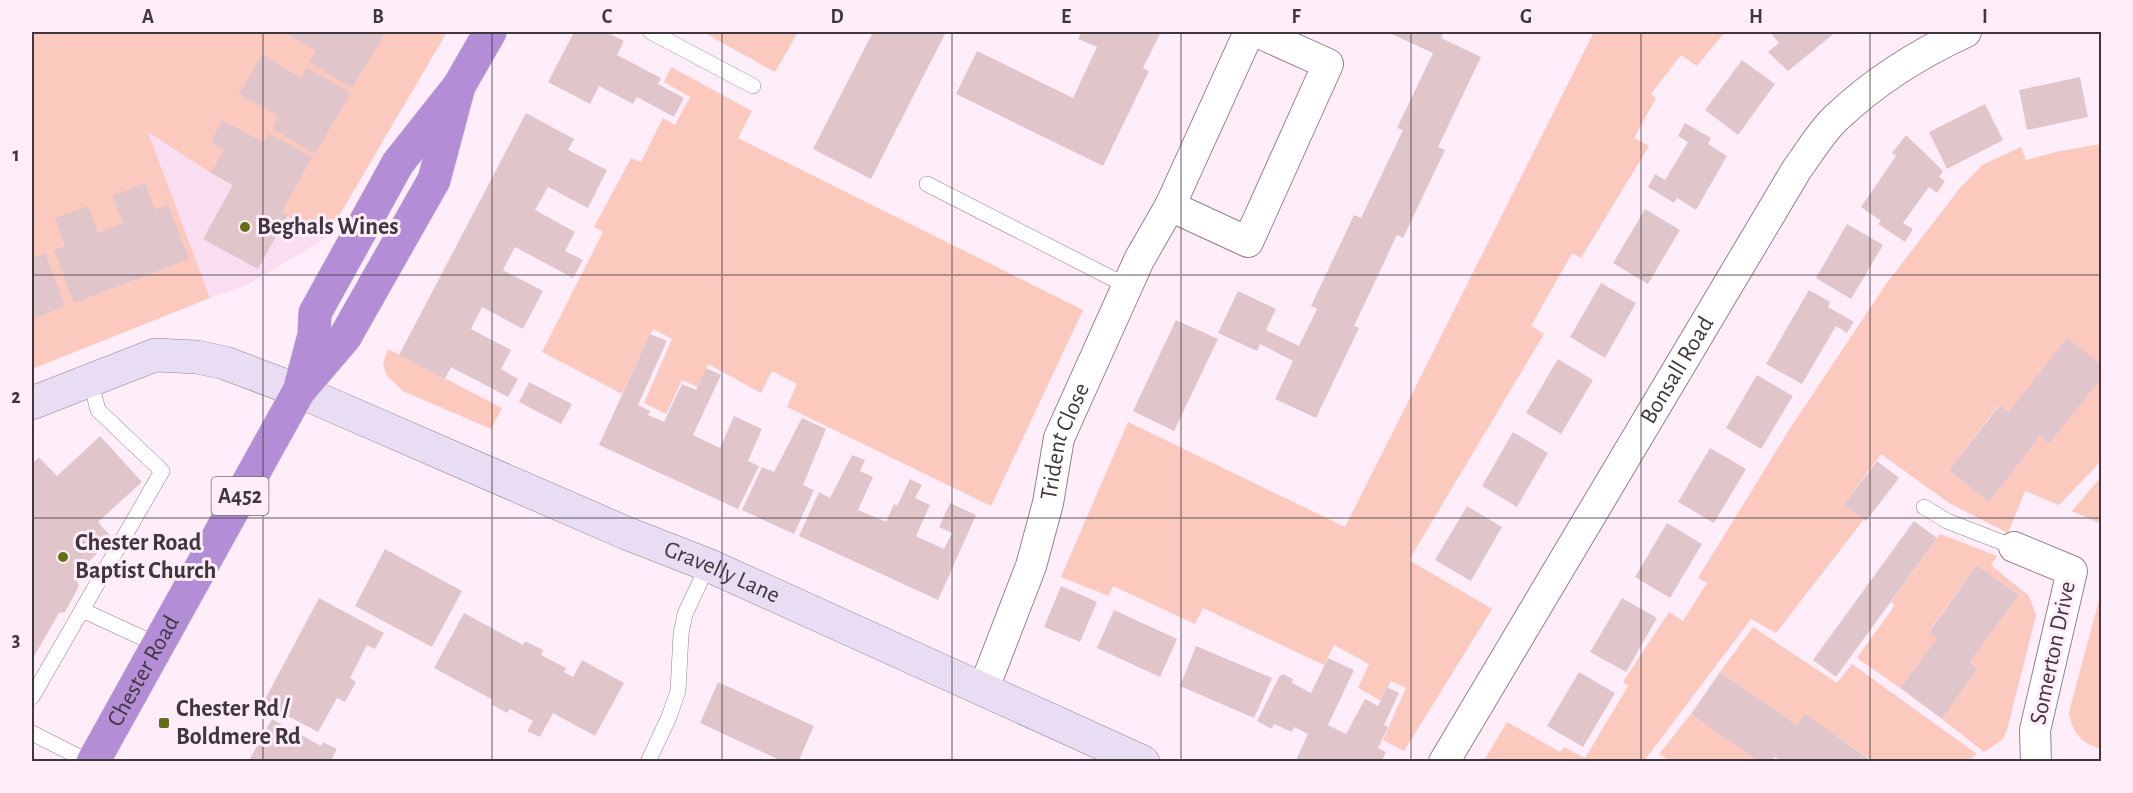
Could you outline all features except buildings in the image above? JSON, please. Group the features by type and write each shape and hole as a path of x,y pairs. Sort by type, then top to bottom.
{"highway":[{"name":"Chester Road","path":"91,762 299,391 314,335 315,313 398,163 459,86 490,32"}],"main road":[{"name":"Gravelly Lane","path":"32,403 155,355 197,357 225,363 299,391 626,533 708,565 984,688 1143,762"}],"street":[{"name":"Trident Close","path":"984,688 1030,566 1048,503 1059,438 1127,286 1170,206 1249,32"},
{"path":"1170,206 1248,242 1328,64 1257,32"},
{"name":"Bonsall Road","path":"1444,762 1797,169 1835,119 1871,90 1934,47 1966,32"},
{"name":"Somerton Drive","path":"2014,548 2072,571 2035,730 2036,762"}],"lane":[{"path":"651,32 753,86"},
{"path":"927,184 1127,286"},
{"path":"32,697 162,471 98,410 90,379"},
{"path":"1924,507 1947,521 2014,548"},
{"path":"648,762 669,717 678,691 681,634 686,614 708,565"},
{"path":"82,610 158,645"},
{"path":"32,733 91,762"}],"shaded area":[{"path":"32,32 447,32 326,238 211,173 148,132 210,298 32,369"},
{"path":"703,32 798,32 775,72"},
{"path":"1594,32 1725,32 1697,66 1681,55 1651,94 1656,98 1634,138 1649,146 1581,258 1572,253 1531,326 1544,334 1409,560 1492,609 1404,751 1383,740 1406,688 1391,681 1381,701 1358,688 1369,664 1334,645 1324,665 1203,608 1195,624 1113,586 1108,596 1061,577 1128,422 1345,527"},
{"path":"671,67 752,111 738,138 1083,310 991,506 787,407 797,384 772,371 761,393 708,364 698,387 682,380 666,414 644,403 672,339 653,329 622,394 542,352 603,232 594,227 631,158 641,162 663,118 675,125 690,97 664,82"},
{"path":"148,131 211,173 326,238 249,284 210,298"},
{"path":"2101,144 2101,365 2009,412 1999,405 1949,470 1989,501 2040,436 2049,444 2101,377 2101,461 2059,505 2025,491 2008,533 1949,503 1881,454 1844,504 1864,519 1776,633 1751,619 1644,761 1483,762 1507,722 1560,752 1564,747 1585,758 1628,686 1623,682 1669,612 1683,621 1707,583 1698,578 1789,430 1886,284 1960,188 1982,165 2021,147 2026,160"},
{"path":"388,349 502,408 491,429 403,391 387,376 383,364"},
{"path":"2101,477 2101,524 2072,511"},
{"path":"1940,534 1997,556 1991,565 2029,596 2036,615 2007,730 2002,740 1984,752 1942,719 1978,668 1970,662 2019,595 1977,565 1929,631 1937,638 1900,688 1857,658 1895,605 1891,602"},
{"path":"2101,593 2101,749 2088,744 2079,736 2072,726 2069,712"},
{"path":"1753,627 1837,683 1852,664 1977,754 1968,761 1873,761 1805,715 1797,725 1720,672"},
{"path":"1691,714 1760,761 1671,761 1659,754"}],"place":[{"name":"Beghals Wines","path":"245,227"},
{"name":"Chester Road Baptist Church","path":"63,557"},
{"name":"Chester Rd / Boldmere Rd","path":"164,723"}]}
